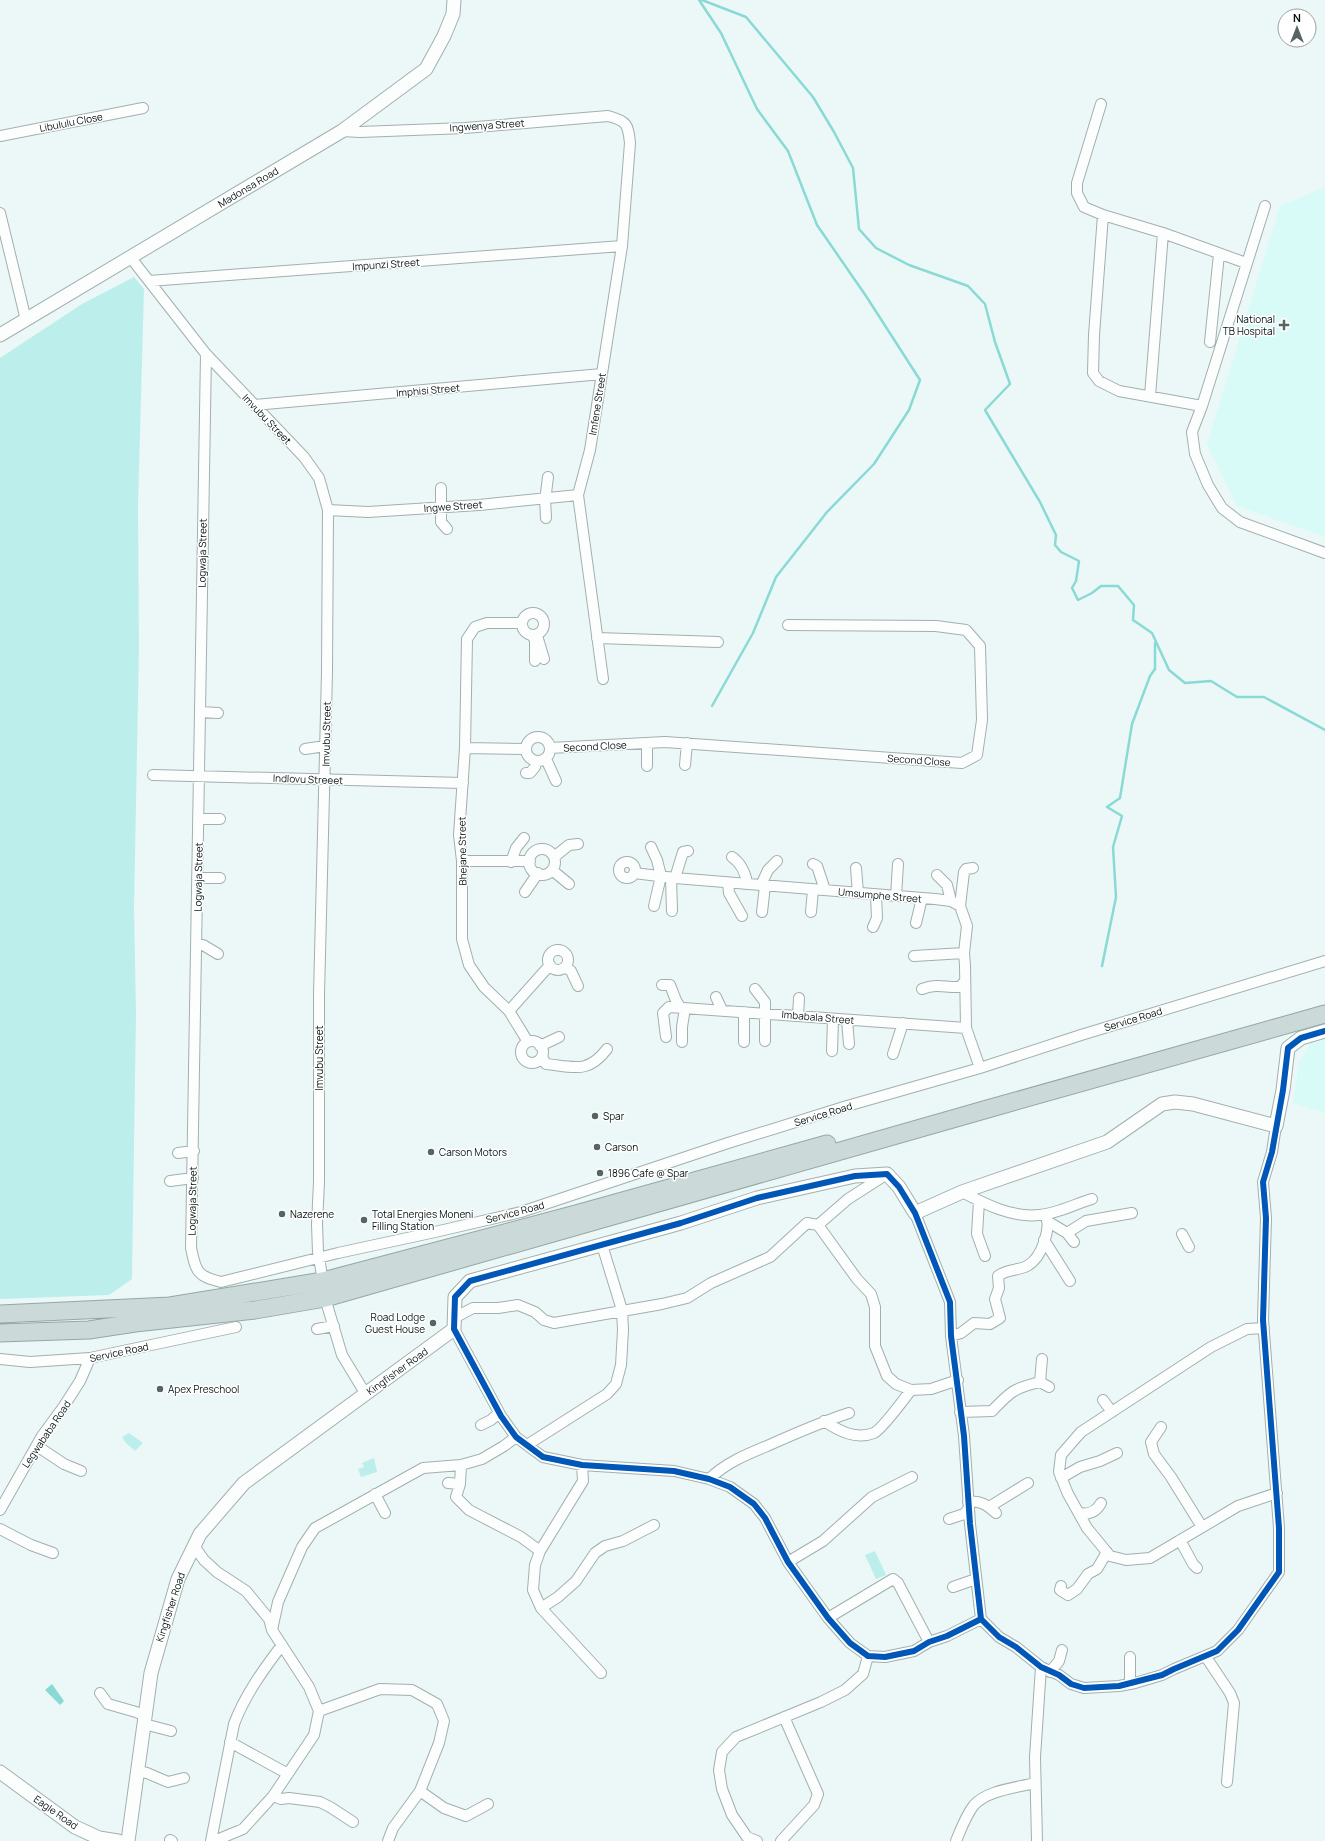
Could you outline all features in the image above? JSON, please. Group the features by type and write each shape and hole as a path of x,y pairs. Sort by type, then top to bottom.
{"highway":[{"path":"0,1314 170,1306 323,1281 584,1212 1325,1003"},
{"path":"0,1333 89,1330 135,1323 255,1310 325,1298 1325,1014"}],"street":[{"name":"Madonsa Road","path":"0,335 342,131 426,69 444,36 453,14 454,0"},
{"path":"1101,104 1077,182 1077,193 1084,207 1103,215 1163,233 1246,263"},
{"name":"Libululu Close","path":"0,136 142,108"},
{"name":"Ingwenya Street","path":"342,131 360,132 465,128 608,116 623,120 628,127"},
{"name":"Imfene Street","path":"603,679 578,495 590,450 622,246 630,143 628,127"},
{"path":"1265,206 1202,406 1192,432 1195,454 1208,485 1222,508 1240,522 1325,553"},
{"path":"0,213 26,320"},
{"path":"1103,215 1094,335 1093,373 1099,382 1119,390 1202,406"},
{"path":"1150,396 1163,233"},
{"name":"Impunzi Street","path":"149,281 622,246"},
{"path":"1210,342 1219,254"},
{"name":"Imvubu Street","path":"130,258 206,354 304,457 319,478 328,510 326,746 319,995 319,1182 317,1224 323,1281"},
{"name":"Logwaja Street","path":"206,354 194,1151 191,1248 195,1268 206,1278 222,1282 320,1259"},
{"name":"Imphisi Street","path":"254,405 602,374"},
{"path":"546,518 548,476"},
{"path":"441,488 442,522 447,528"},
{"name":"Ingwe Street","path":"328,510 368,512 442,506 479,505 578,495"},
{"path":"527,614 538,614 543,620 544,627 534,635 523,630 521,623 527,614"},
{"name":"Bhejane Street","path":"521,623 487,623 475,627 467,638 465,748 459,835 462,862 462,939 469,966 484,987 509,1011 528,1042"},
{"name":"Second Close","path":"550,748 647,742 686,743 962,763 977,755 982,720 980,646 966,630 936,626 788,625"},
{"path":"534,635 539,660"},
{"path":"597,638 718,642"},
{"path":"200,712 218,713"},
{"path":"526,773 530,773 541,760 548,756 550,748 548,741 538,737 528,742 526,749 528,756 541,760 556,781"},
{"path":"647,742 647,766"},
{"path":"685,765 686,743"},
{"path":"305,749 326,746"},
{"path":"465,748 526,749"},
{"name":"Indlovu Streeet","path":"152,775 463,783"},
{"path":"199,819 220,819"},
{"path":"511,862 516,848 524,838"},
{"path":"554,857 569,845 578,844"},
{"path":"651,847 657,860 661,876 654,906"},
{"path":"540,849 548,850 554,857 555,865 547,874 538,873 532,869 530,862 533,854 540,849"},
{"path":"672,911 673,878 684,852 688,851"},
{"path":"732,857 737,860 746,875 747,884"},
{"path":"762,912 763,886 768,870 777,861"},
{"path":"462,862 530,862"},
{"path":"814,864 817,866 824,890"},
{"path":"896,896 898,864"},
{"path":"856,868 858,893"},
{"path":"955,903 964,872 966,869 973,868"},
{"path":"552,870 569,884"},
{"path":"525,892 538,873"},
{"name":"Umsumphe Street","path":"634,873 728,883 922,898 955,903"},
{"path":"937,875 947,885 967,926 964,954 966,1028 980,1068"},
{"path":"198,878 220,878"},
{"path":"728,883 729,893 742,916"},
{"path":"811,912 813,890"},
{"path":"873,927 877,918 876,895"},
{"path":"916,923 922,898"},
{"path":"196,945 203,945 218,954"},
{"path":"559,951 567,955 568,962 565,966 558,970 550,965 548,959 551,954 559,951"},
{"path":"914,956 964,954"},
{"name":"Service Road","path":"320,1259 521,1212 728,1143 848,1106 980,1068 1081,1035 1325,961"},
{"path":"509,1011 550,965"},
{"path":"565,966 571,971 578,986"},
{"path":"922,989 943,984 952,988 960,987 964,982"},
{"path":"662,985 670,985 673,998 682,1008 682,1042"},
{"path":"755,989 766,1002 765,1041"},
{"path":"716,997 722,1010"},
{"path":"798,1016 799,998"},
{"name":"Imbabala Street","path":"666,1037 663,1013 669,1007 766,1012 833,1019 966,1028"},
{"path":"744,1012 744,1042"},
{"path":"832,1052 833,1019"},
{"path":"848,1020 849,1044"},
{"path":"894,1054 903,1023"},
{"path":"887,1174 899,1187 915,1213 950,1302 951,1336 958,1380 960,1412 964,1436 969,1505 981,1619 999,1637 1016,1647 1041,1667 1071,1684 1084,1688 1130,1684 1162,1675 1216,1652 1238,1630 1279,1572 1277,1493 1264,1328 1266,1218 1263,1182 1272,1152 1283,1090 1288,1048 1301,1038 1325,1031"},
{"path":"540,1046 559,1037"},
{"path":"542,1057 535,1063 525,1061 521,1051 528,1042 534,1042 540,1046 543,1052 542,1057 546,1064 583,1068 598,1060 607,1049"},
{"path":"915,1213 962,1192 1107,1142 1162,1104 1175,1102 1192,1104 1276,1126"},
{"path":"178,1153 194,1151"},
{"path":"818,1225 848,1199 887,1174"},
{"path":"887,1174 855,1176 757,1198 681,1223 470,1281 455,1297 454,1324 499,1414 516,1437 543,1457 582,1465 674,1471 709,1479 730,1487 754,1504 765,1518 788,1562 828,1618 850,1643 868,1656 885,1657 914,1651 929,1642 947,1636 981,1619"},
{"path":"170,1181 193,1178"},
{"path":"962,1192 979,1201 1017,1215 1040,1215 1047,1217 1067,1233 1074,1242"},
{"path":"1047,1217 1092,1199"},
{"path":"979,1201 977,1234 985,1256"},
{"path":"1067,1233 1086,1221 1132,1213"},
{"path":"951,1336 961,1333 974,1323 990,1324 1000,1318 995,1299 998,1288 998,1276 1004,1271 1018,1269 1028,1265 1036,1258 1044,1240 1047,1217"},
{"path":"454,1324 473,1308 498,1308 518,1305 535,1312 544,1320 554,1323 662,1304 687,1298 711,1283 770,1257 807,1223 818,1225 852,1273 871,1294 875,1306 875,1346 887,1376 896,1384 911,1390 931,1389 958,1380"},
{"path":"1182,1234 1189,1247"},
{"path":"1044,1240 1070,1281"},
{"path":"527,1445 607,1394 616,1384 621,1365 623,1330 622,1310 602,1245"},
{"path":"325,1298 342,1355 365,1393"},
{"name":"Kingfisher Road","path":"128,1841 151,1673 178,1579 200,1534 244,1483 365,1393 454,1324"},
{"path":"316,1329 334,1326"},
{"name":"Service Road","path":"0,1360 30,1362 90,1358 236,1327"},
{"path":"1264,1328 1247,1329 1211,1347 1081,1432 1061,1455 1059,1472 1066,1482 1079,1513 1088,1528 1110,1556 1126,1560 1150,1558 1238,1506 1277,1493"},
{"name":"Legwababa Road","path":"0,1510 37,1446 77,1385 90,1358"},
{"path":"960,1412 992,1411 1007,1395 1020,1386 1044,1384 1042,1359"},
{"path":"824,1421 847,1434 860,1435 875,1432 911,1390"},
{"path":"1103,1400 1112,1412"},
{"path":"709,1479 722,1467 747,1454 824,1421 849,1413"},
{"path":"481,1425 499,1414"},
{"path":"1161,1427 1151,1442 1154,1454 1171,1477 1202,1527"},
{"path":"272,1630 278,1602 302,1548 316,1528 423,1468 461,1466 482,1459 516,1437"},
{"path":"37,1446 64,1464 81,1472"},
{"path":"1066,1482 1080,1467 1100,1461 1117,1453"},
{"path":"582,1465 583,1481 540,1551 535,1565 533,1590 541,1608 601,1673"},
{"path":"461,1466 460,1484 456,1497 469,1510 521,1537 540,1551"},
{"path":"788,1562 823,1541 872,1497 912,1478"},
{"path":"448,1483 460,1484"},
{"path":"949,1519 964,1514 969,1505 977,1500 992,1510 998,1498 1028,1484"},
{"path":"375,1494 384,1513"},
{"path":"1079,1513 1088,1514 1098,1509 1101,1503"},
{"path":"541,1608 558,1597 576,1581 595,1554 604,1546 623,1541 654,1525"},
{"path":"0,1529 31,1545 53,1553"},
{"path":"1180,1540 1192,1564 1197,1568"},
{"path":"194,1546 204,1560 217,1572 246,1591 268,1619 272,1630 309,1687 319,1710 314,1735 273,1796 244,1829 213,1841"},
{"path":"1061,1586 1060,1590 1068,1595 1077,1588 1088,1574 1097,1570 1107,1552"},
{"path":"828,1618 893,1579 898,1583 929,1642"},
{"path":"952,1587 976,1579"},
{"path":"213,1841 230,1742 240,1707 282,1646"},
{"path":"1050,1672 1059,1661 1062,1650"},
{"path":"757,1841 747,1837 732,1815 722,1789 719,1770 722,1752 736,1737 821,1702 845,1690 863,1674 868,1656"},
{"path":"1130,1657 1130,1684"},
{"path":"1206,1657 1230,1693 1234,1703 1227,1782"},
{"path":"1037,1841 1035,1783 1041,1667"},
{"path":"319,1710 380,1689 412,1690 437,1704 444,1721 439,1743 420,1791 393,1828 388,1841"},
{"path":"100,1693 108,1704 136,1712 144,1720 171,1731"},
{"path":"781,1841 814,1805 818,1794 784,1717"},
{"path":"230,1742 288,1774"},
{"path":"137,1771 147,1773 168,1782 184,1778"},
{"name":"Eagle Road","path":"0,1772 75,1827 99,1838 118,1841"},
{"path":"956,1841 974,1805 991,1794 1035,1783"},
{"path":"420,1791 444,1808 466,1816 488,1804"},
{"path":"273,1796 281,1799 289,1798 320,1802 353,1822"}],"shaded area":[{"name":"National TB Hospital","path":"1325,187 1325,537 1237,506 1207,444 1280,206"},
{"path":"134,277 144,289 138,505 139,647 134,908 136,1013 132,1279 109,1295 0,1299 0,358 82,304"},
{"path":"1325,1031 1325,1113 1293,1103 1299,1063 1316,1033"},
{"path":"129,1433 143,1443 135,1451 122,1437"},
{"path":"374,1458 377,1472 361,1477 358,1469 364,1467 362,1463"},
{"path":"875,1551 886,1575 876,1579 865,1555"},
{"path":"52,1684 64,1701 60,1705 45,1690"}],"waterway":[{"path":"699,0 721,33 757,109 788,151 817,225 866,296 920,380 909,410 874,464 827,512 776,577 753,633 712,706"},
{"path":"702,0 746,17 813,97 853,168 859,229 876,248 909,265 968,286 985,304 995,342 1010,384 985,410 1040,502 1056,535 1055,545 1061,552 1079,561 1076,581 1072,588 1078,600 1092,593 1101,586 1118,586 1134,605 1133,620 1152,633 1169,670 1185,683 1211,681 1237,697 1264,697 1325,730"},
{"path":"1102,966 1116,897 1113,847 1122,816 1107,807 1120,798 1132,724 1150,676 1155,669 1155,643"}],"cycle path":[{"path":"981,1619 947,1636 929,1642 914,1651 885,1657 868,1656 850,1643 828,1618 788,1562 765,1518 754,1504 730,1487 709,1479 674,1471 582,1465 543,1457 516,1437 501,1416 454,1329 455,1297 470,1281 681,1223 757,1198 855,1176 887,1174 899,1187 915,1213 950,1302 951,1336 964,1436 970,1524 981,1619 999,1637 1016,1647 1041,1667 1059,1675 1071,1684 1084,1688 1119,1686 1162,1675 1217,1651 1238,1630 1279,1572 1279,1528 1263,1320 1266,1218 1263,1182 1272,1152 1283,1090 1288,1048 1301,1038 1325,1031"}],"place":[{"name":"National TB Hospital","path":"1284,325"},
{"name":"Spar","path":"595,1116"},
{"name":"Carson","path":"597,1147"},
{"name":"Carson Motors","path":"431,1152"},
{"name":"1896 Cafe @ Spar","path":"600,1173"},
{"name":"Nazerene","path":"282,1214"},
{"name":"Total Energies Moneni Filling Station","path":"364,1220"},
{"name":"Road Lodge Guest House","path":"433,1323"},
{"name":"Apex Preschool","path":"160,1389"}]}
